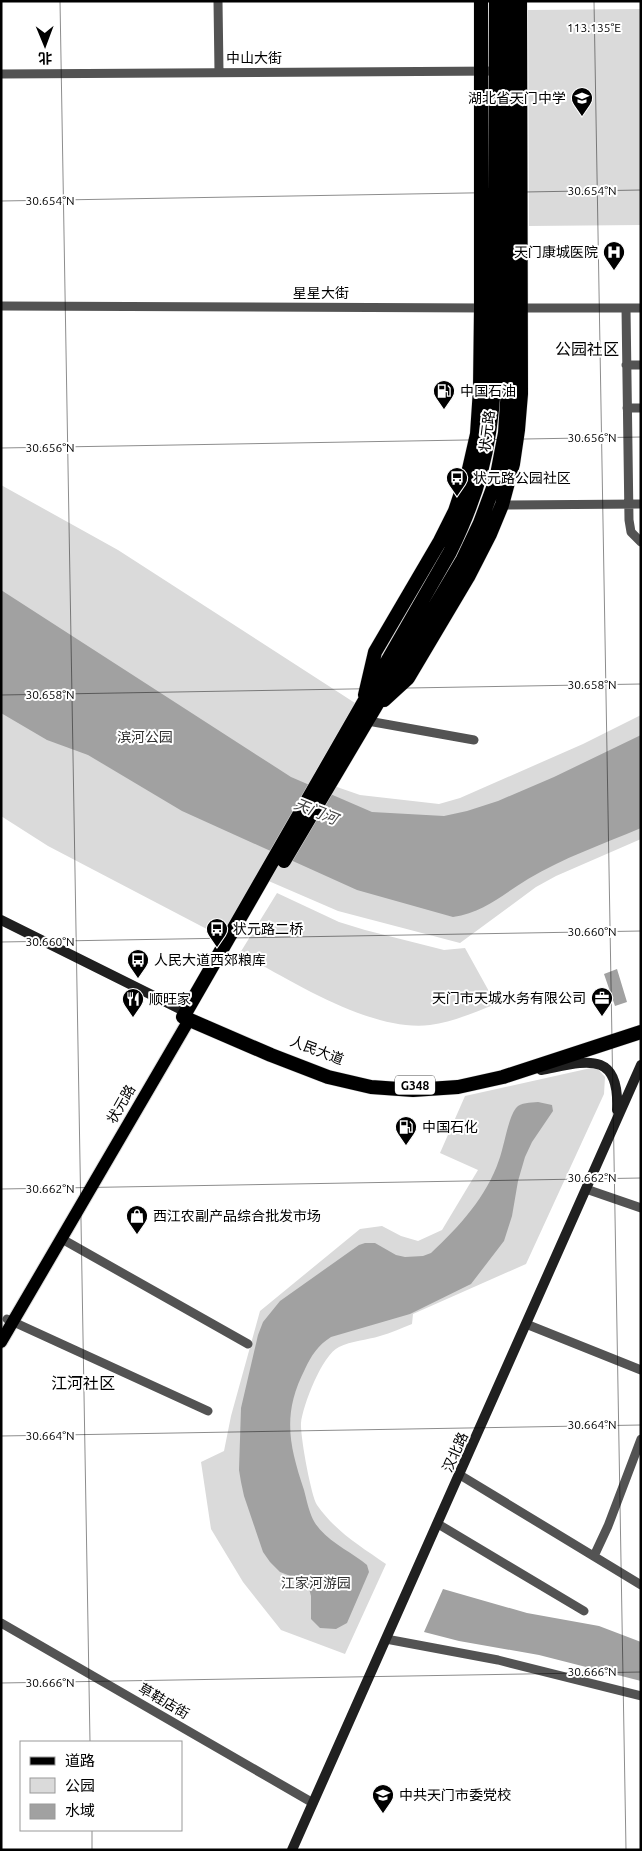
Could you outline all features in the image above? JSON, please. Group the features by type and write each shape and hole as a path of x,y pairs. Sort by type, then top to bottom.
{"highway":[{"path":"369,711 401,685 414,668 477,561 502,505 516,446 521,394 502,308 480,70 481,1"},
{"name":"状元路","path":"188,1016 336,762 453,578 480,523 496,480 506,422 502,308 502,71 496,1"},
{"name":"状元路","path":"502,71 508,1"},
{"path":"483,438 480,379 502,308 520,1"},
{"name":"状元路","path":"369,711 462,528 479,483 483,438 493,411 494,369 502,308"},
{"path":"480,379 494,369"},
{"path":"506,422 516,446"},
{"name":"人民大道","path":"188,1016 328,1073 368,1083 404,1085 450,1082 485,1074 641,1022"},
{"name":"人民大道","path":"188,1016 303,1068 351,1084 413,1090 482,1083 641,1032"}],"main road":[{"name":"人民大道","path":"1,920 188,1016"},
{"name":"人民大道","path":"1,926 188,1016"},
{"name":"状元路","path":"7,1323 62,1239 188,1016"},
{"name":"状元路","path":"1,1342 7,1323 188,1016"},
{"path":"503,1077 575,1064 600,1064 610,1071 616,1086 618,1095 616,1116"},
{"name":"汉北路","path":"292,1850 460,1475 586,1189 616,1116 641,1065"}],"street":[{"path":"218,1 219,72"},
{"name":"中山大街","path":"1,74 502,71"},
{"name":"星星大街","path":"1,306 641,308"},
{"path":"626,308 628,505 631,532 641,542"},
{"path":"626,365 641,365"},
{"path":"627,408 641,408"},
{"path":"502,505 641,504"},
{"path":"369,711 474,740"},
{"path":"586,1189 641,1208"},
{"path":"62,1239 248,1344"},
{"path":"7,1323 208,1412"},
{"path":"526,1324 641,1370"},
{"path":"594,1556 608,1526 641,1439"},
{"path":"460,1475 641,1585"},
{"path":"438,1524 584,1611"},
{"name":"草鞋店街","path":"1,1623 313,1803"},
{"path":"386,1639 498,1660 641,1696"}],"green space":[{"name":"湖北省天门中学","path":"641,9 641,225 529,226 528,10"},
{"name":"滨河公园","path":"1,485 118,550 355,703 314,774 337,787 360,795 439,804 460,798 583,744 641,715 641,839 556,876 536,887 460,943 338,911 257,876 222,937 48,846 1,816"},
{"path":"277,893 339,922 365,930 444,950 465,948 496,1004 447,1022 430,1025 407,1025 382,1021 357,1013 307,990 240,953"},
{"name":"江家河游园","path":"597,1068 605,1077 604,1094 526,1264 413,1314 412,1324 384,1335 339,1347 326,1360 320,1370 309,1393 301,1423 306,1465 317,1505 340,1530 386,1564 345,1654 281,1630 243,1582 211,1529 201,1462 224,1451 231,1416 260,1311 360,1229 382,1226 401,1236 418,1241 442,1230 478,1170 440,1153 465,1096"}],"water":[{"name":"天门河","path":"1,590 291,777 372,812 444,816 467,811 498,801 554,777 641,735 641,828 555,864 492,902 464,915 453,917 357,890 182,811 88,755 47,740 1,713"},
{"path":"617,969 627,1002 615,1006 604,974"},
{"path":"538,1102 552,1105 553,1111 532,1142 525,1157 518,1181 512,1216 504,1241 471,1284 410,1314 331,1337 312,1355 298,1385 293,1401 290,1430 295,1458 311,1515 324,1534 367,1565 369,1572 347,1623 336,1629 320,1628 311,1619 311,1596 308,1585 303,1581 280,1572 263,1552 241,1482 239,1470 241,1408 258,1335 263,1322 280,1301 359,1245 375,1243 396,1255 405,1257 423,1256 431,1253 462,1222 480,1198 494,1173 516,1108 523,1104"},
{"path":"443,1589 527,1613 599,1626 641,1642 641,1681 539,1655 459,1641 424,1632"}],"place":[{"name":"湖北省天门中学","path":"582,117"},
{"name":"天门康城医院","path":"614,271"},
{"name":"中国石油","path":"444,410"},
{"name":"状元路公园社区","path":"457,497"},
{"name":"状元路二桥","path":"217,948"},
{"name":"人民大道西郊粮库","path":"138,979"},
{"name":"天门市天城水务有限公司","path":"602,1017"},
{"name":"顺旺家","path":"133,1018"},
{"name":"中国石化","path":"406,1146"},
{"name":"西江农副产品综合批发市场","path":"137,1235"},
{"name":"中共天门市委党校","path":"383,1814"}],"district":[{"name":"公园社区","path":"587,349"},
{"name":"江河社区","path":"83,1383"}]}
